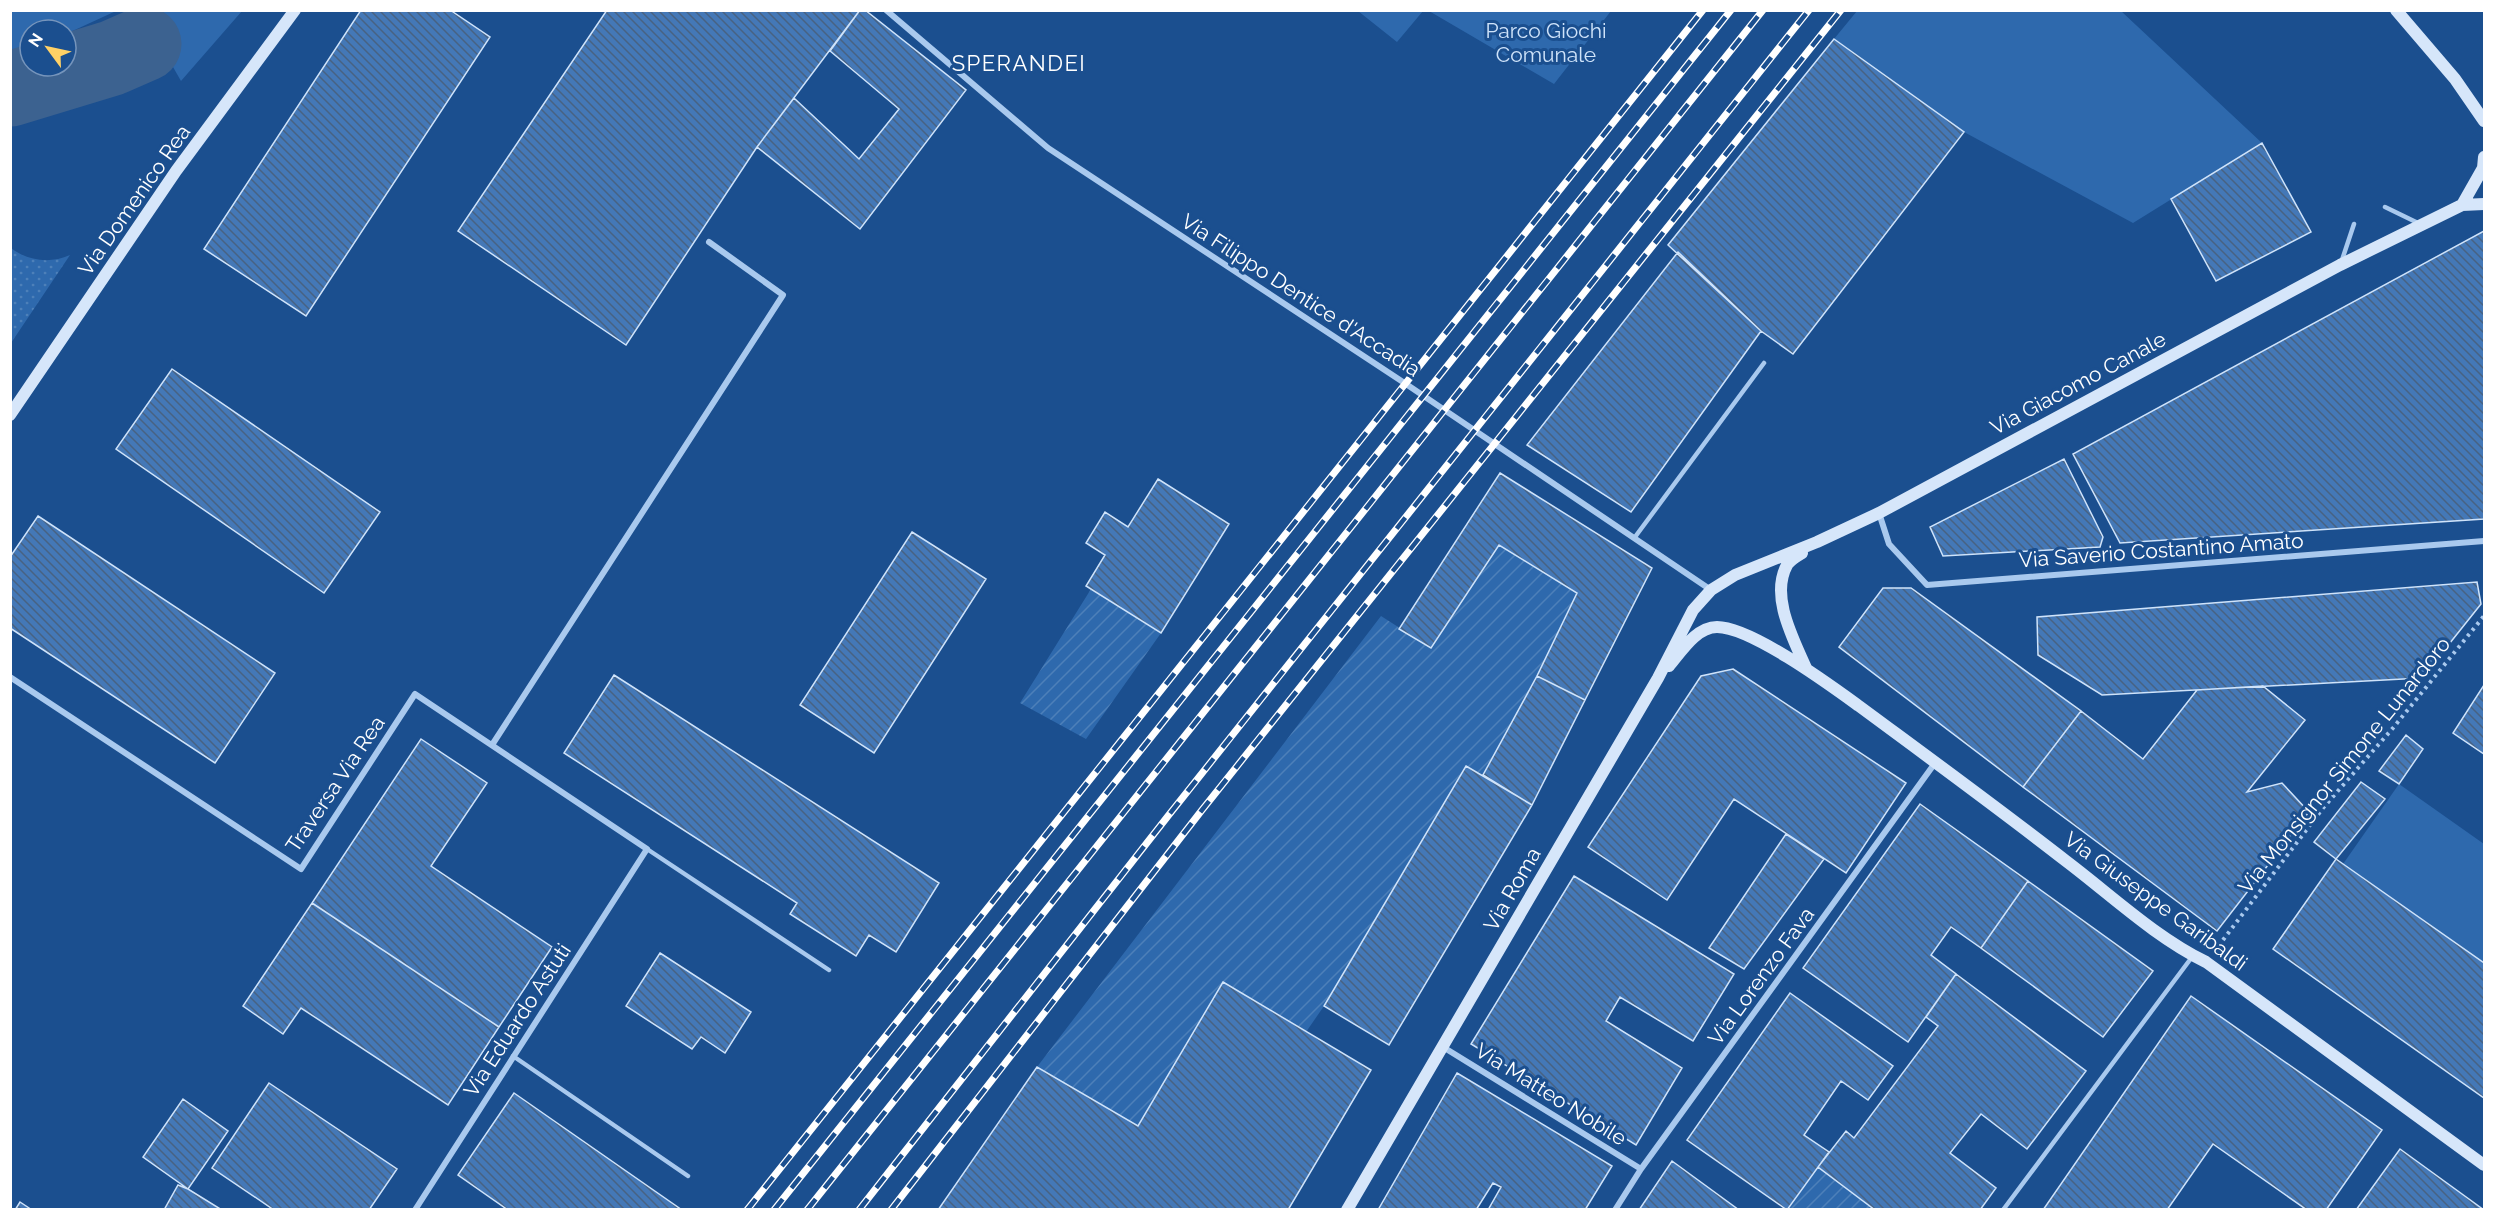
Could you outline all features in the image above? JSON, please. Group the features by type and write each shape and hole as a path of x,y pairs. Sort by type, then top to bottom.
{"street":[{"name":"Via Domenico Rea","path":"10,415 176,171 295,10"},
{"name":"Via Filippo Dentice d'Accadia","path":"886,10 1048,148 1635,537 1711,590"},
{"path":"2396,10 2455,80 2484,121"},
{"path":"2462,205 2483,168 2484,157"},
{"name":"Via Giacomo Canale","path":"1711,590 1735,575 1817,542 1879,513 2340,265 2462,205 2484,204"},
{"path":"492,745 783,295 709,242"},
{"name":"Via Saverio Costantino Amato","path":"1879,513 1889,544 1927,585 2484,541"},
{"path":"1806,668 1790,629 1780,591 1787,563 1817,542"},
{"name":"Via Roma","path":"1347,1209 1658,678 1693,610 1711,590"},
{"name":"Via Giuseppe Garibaldi","path":"1658,678 1691,640 1702,631 1715,627 1731,629 1806,668 2193,956 2206,962 2484,1165"},
{"name":"Traversa Via Rea","path":"10,677 301,869 415,694 647,849"},
{"name":"Via Lorenzo Fava","path":"1615,1209 1935,762"},
{"name":"Via Eduardo Astuti","path":"416,1209 647,849"},
{"name":"Via Matteo Nobile","path":"1443,1047 1641,1170"}],"lane":[{"path":"2385,207 2422,225"},
{"path":"2340,265 2354,224"},
{"path":"1635,537 1764,363"},
{"path":"647,849 829,970"},
{"path":"2003,1209 2193,956"},
{"path":"513,1056 688,1176"}],"path":[{"name":"Via Monsignor Simone Lunardoro","path":"2206,962 2322,808 2393,728 2484,616"}],"green space":[{"path":"11,10 116,10 78,28 78,18 18,18 18,54 11,56"},
{"path":"141,11 242,11 181,81"},
{"name":"Parco Giochi Comunale","path":"1358,11 1423,11 1397,42"},
{"name":"Parco Giochi Comunale","path":"1429,11 1611,11 1554,84"},
{"path":"1857,11 2121,11 2262,143 2133,223 1964,132 1834,39"},
{"path":"11,248 25,256 39,260 55,260 70,255 11,343"},
{"path":"1499,545 1577,593 1537,676 1483,775 1466,766 1324,1006 1306,1032 1138,1126 1037,1067 1381,616 1431,648"},
{"path":"1091,589 1161,633 1086,739 1020,703"},
{"path":"2399,784 2484,844 2484,963 2343,864"},
{"path":"1818,1167 1875,1210 1788,1210"}],"building":[{"path":"361,10 450,10 490,37 306,316 204,249"},
{"path":"607,10 860,10 757,147 626,345 458,231"},
{"path":"860,10 865,10 966,90 860,229 757,147 794,98 859,159 899,109 830,51"},
{"path":"1834,39 1964,132 1793,354 1761,331 1668,245"},
{"path":"2262,143 2311,232 2216,281 2171,199"},
{"path":"2484,231 2484,519 2120,543 2073,454"},
{"path":"1678,252 1761,331 1631,512 1527,445"},
{"path":"172,369 380,512 324,593 116,449"},
{"path":"2064,459 2103,537 2100,547 1943,556 1930,527"},
{"path":"1500,473 1652,568 1585,700 1537,676 1577,593 1499,545 1431,648 1399,629"},
{"path":"1158,479 1229,524 1161,633 1086,586 1105,555 1086,543 1105,512 1128,527"},
{"path":"38,516 275,673 215,763 10,628 10,557"},
{"path":"912,532 986,579 874,753 800,705"},
{"path":"2477,582 2481,604 2422,678 2102,695 2038,655 2037,617"},
{"path":"1883,588 1911,588 2081,711 2023,787 1839,647"},
{"path":"1733,669 1906,783 1846,873 1734,799 1667,900 1588,847 1701,676"},
{"path":"614,675 939,883 896,952 869,935 856,956 790,914 797,903 564,753"},
{"path":"1537,676 1585,700 1532,805 1483,775"},
{"path":"2484,685 2484,754 2453,733"},
{"path":"2263,686 2305,720 2247,792 2282,783 2309,812 2217,931 2023,787 2081,711 2143,759 2197,690"},
{"path":"2406,735 2423,749 2399,784 2379,771"},
{"path":"421,739 487,783 431,866 552,947 499,1027 312,903"},
{"path":"1466,766 1532,805 1389,1045 1324,1006"},
{"path":"2361,782 2385,799 2336,859 2314,842"},
{"path":"1920,804 2028,881 1981,948 1951,927 1931,955 1956,974 1908,1042 1803,968"},
{"path":"1786,834 1824,859 1744,969 1709,948"},
{"path":"2336,859 2484,963 2484,1098 2273,949"},
{"path":"1574,876 1734,974 1693,1041 1620,997 1606,1021 1682,1068 1636,1145 1471,1044"},
{"path":"2028,881 2153,971 2103,1037 1981,948"},
{"path":"312,903 499,1027 448,1105 301,1008 283,1034 243,1006"},
{"path":"660,953 751,1012 725,1053 701,1037 692,1049 626,1006"},
{"path":"1956,974 2086,1071 2027,1149 1981,1114 1950,1153 1996,1188 1980,1210 1875,1210 1818,1167 1846,1131 1854,1138 1938,1026 1926,1017"},
{"path":"1223,982 1371,1070 1288,1210 938,1210 1037,1067 1138,1126"},
{"path":"1790,993 1893,1066 1868,1100 1841,1081 1804,1135 1829,1152 1787,1210 1687,1140"},
{"path":"2191,996 2382,1130 2326,1210 2307,1210 2213,1144 2167,1210 2043,1210"},
{"path":"1457,1073 1612,1166 1585,1210 1488,1210 1501,1187 1493,1183 1476,1210 1378,1210"},
{"path":"269,1083 397,1169 369,1210 274,1210 212,1168"},
{"path":"514,1093 682,1210 508,1210 458,1175"},
{"path":"183,1099 228,1131 188,1189 143,1157"},
{"path":"2400,1149 2484,1210 2356,1210"},
{"path":"1672,1161 1739,1210 1639,1210"},
{"path":"178,1185 188,1189 222,1210 164,1210"},
{"path":"20,1202 32,1210 15,1210"}],"waterway":[{"path":"10,89 112,58 144,44"}],"railway":[{"path":"747,1210 1703,10"},
{"path":"774,1210 1731,10"},
{"path":"807,1210 1763,10"},
{"path":"859,1210 1168,816 1809,10"},
{"path":"891,1210 1202,810 1841,10"}],"district":[{"name":"SPERANDEI","path":"1019,63"}]}
